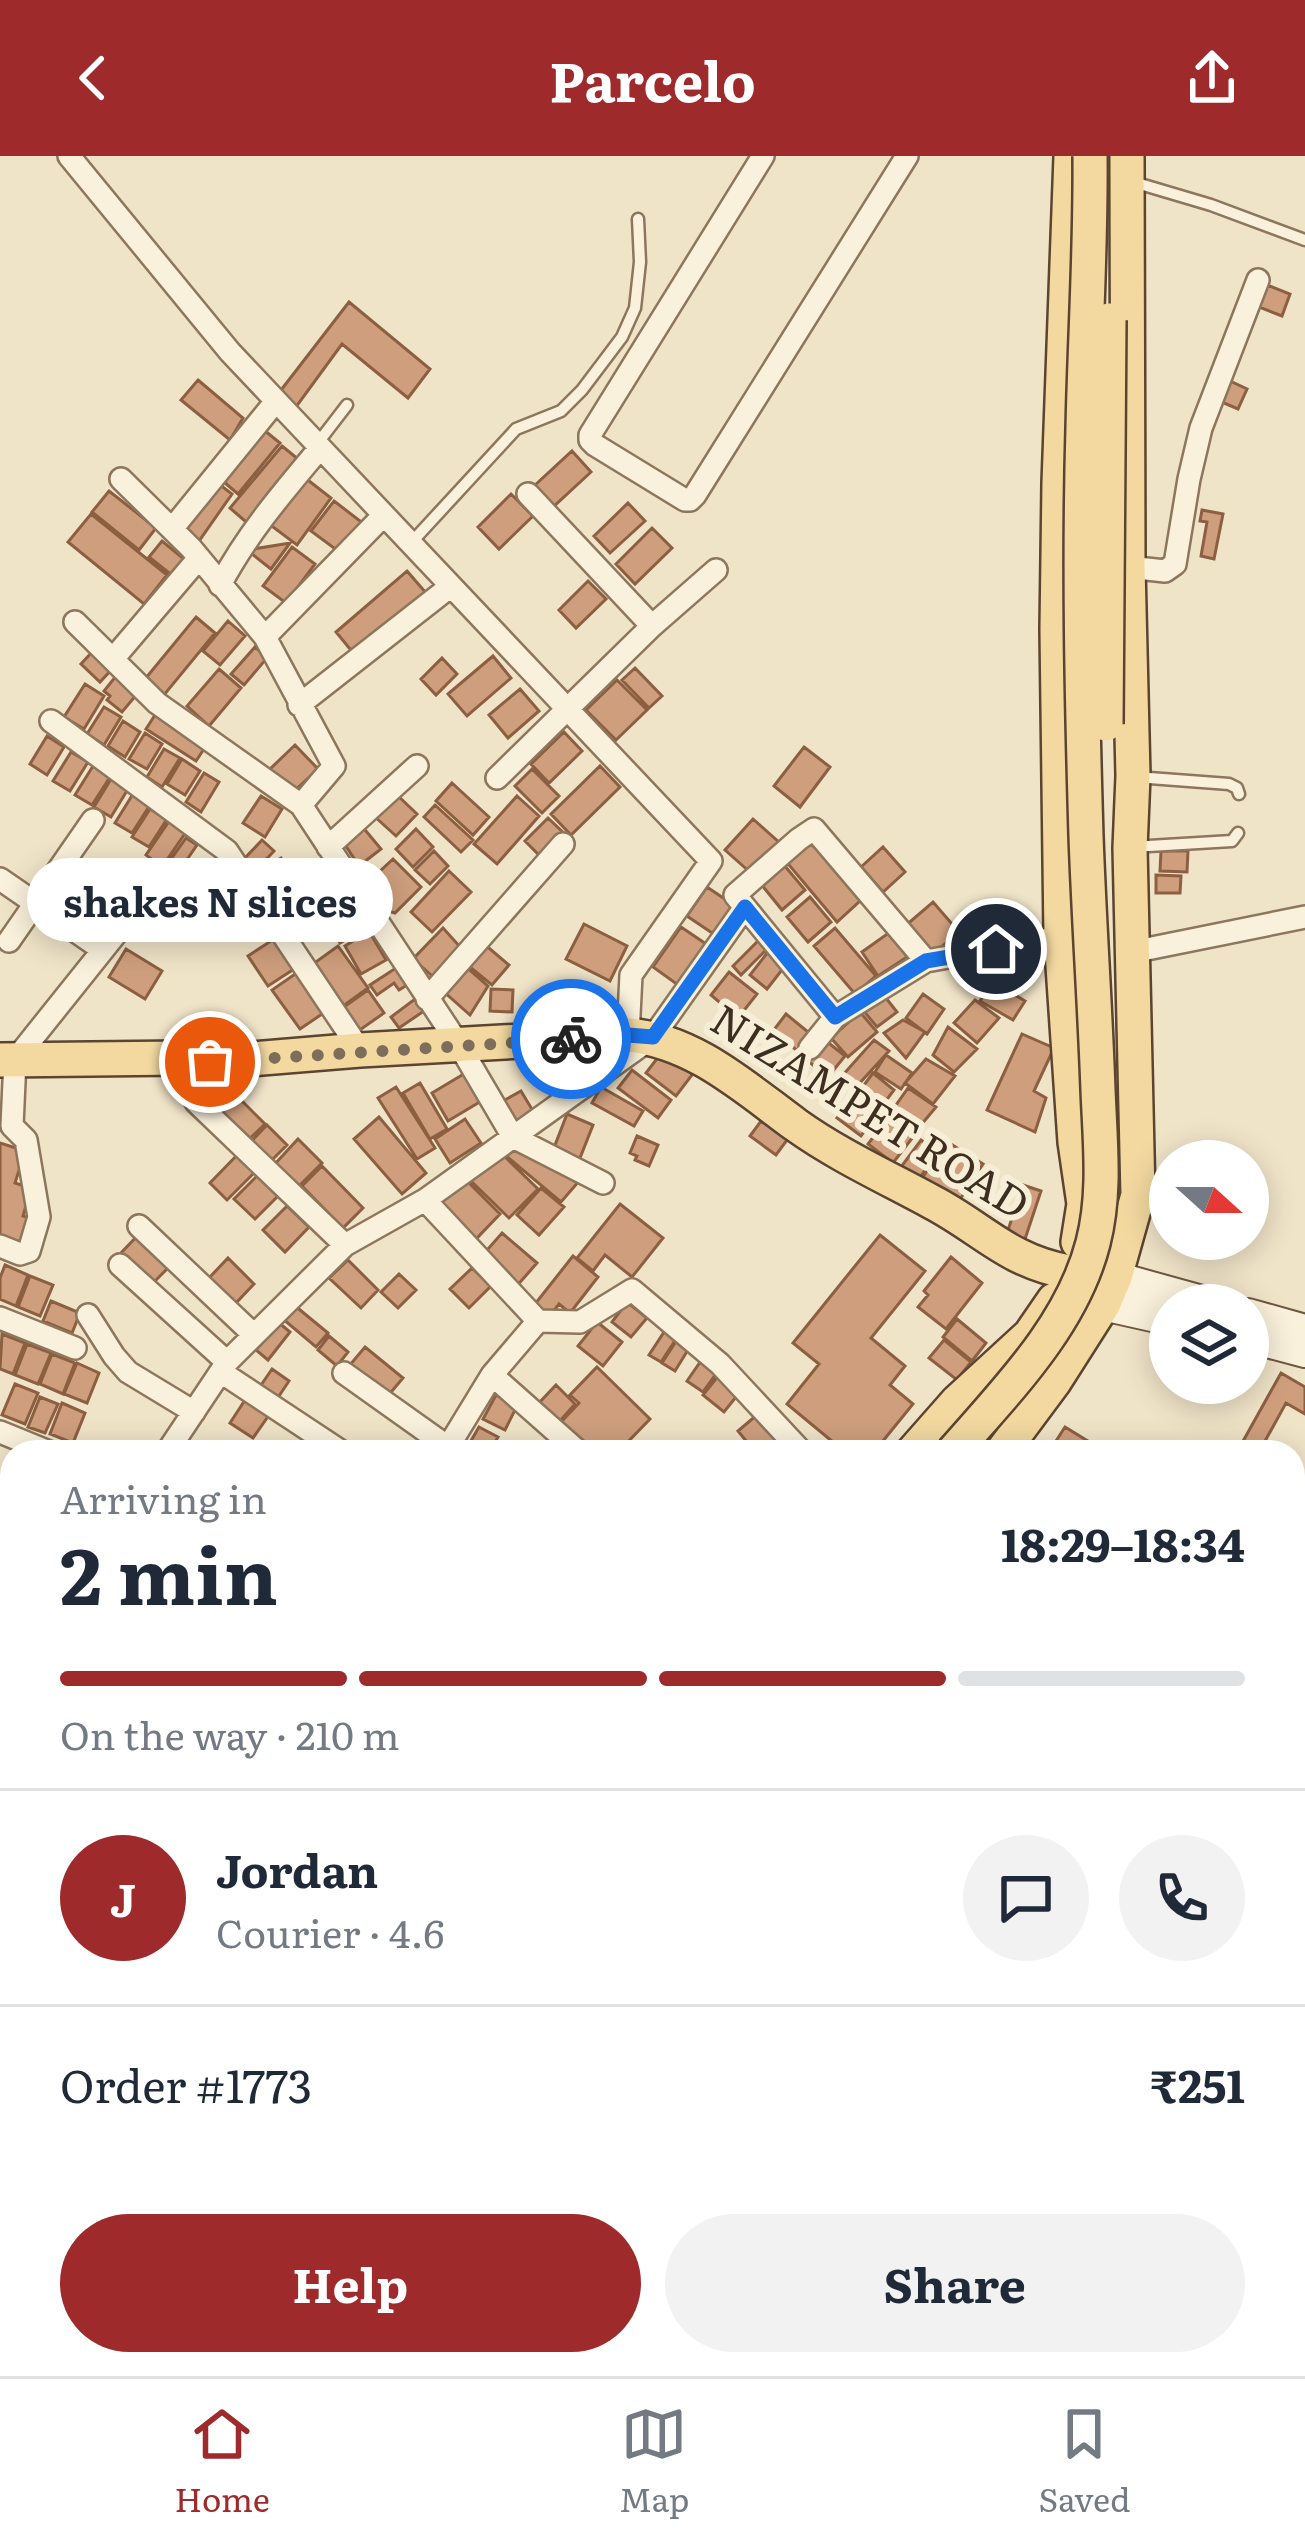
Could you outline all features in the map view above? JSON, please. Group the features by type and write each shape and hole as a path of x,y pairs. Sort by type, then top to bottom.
{"main road":[{"path":"1011,1440 1054,1382 1109,1291 1138,1195 1128,567 1093,160"},
{"path":"926,1440 956,1402 1030,1335 1064,1283 1078,1244 1084,1204 1075,1142 1061,937 1057,629 1059,483 1093,160"},
{"path":"963,1440 1059,1322 1093,1245 1100,1207 1082,584 1093,160"},
{"path":"988,1440 1077,1320 1093,1291 1118,1200 1118,1063 1105,792 1109,324 1093,160"},
{"path":"1067,1022 1134,1017"},
{"name":"NIZAMPET ROAD","path":"7,1069 182,1058 186,1069 360,1050 640,1036 675,1045 719,1069 800,1128 901,1188 923,1219 1002,1274 1064,1283"},
{"path":"1109,1291 1149,1296"},
{"path":"1109,1291 1149,1310"},
{"path":"1269,1320 1305,1330"},
{"path":"1269,1343 1305,1352"}],"street":[{"path":"69,156 230,352 712,861 631,975 640,1036"},
{"path":"763,156 590,435 595,445 685,500 695,495 908,156"},
{"path":"1128,567 1165,571 1175,564 1201,428 1258,280"},
{"path":"172,530 276,401"},
{"path":"220,585 238,550 319,446"},
{"path":"121,479 265,638 334,766 302,805"},
{"path":"528,494 652,626"},
{"path":"265,638 384,515"},
{"path":"113,658 198,559"},
{"path":"497,778 716,570"},
{"path":"299,705 451,586"},
{"path":"75,622 157,703 302,805 459,1045 513,1137 603,1183"},
{"path":"51,721 227,850 360,1050"},
{"path":"328,847 417,766"},
{"path":"8,941 93,820"},
{"path":"835,1017 735,895 799,838 814,829 926,961"},
{"path":"427,999 563,844"},
{"path":"0,880 103,950"},
{"path":"0,1246 20,1254 29,1251 39,1217 26,1140 6,1125 7,1069 155,885"},
{"path":"175,1440 224,1367 345,1245 424,1200 513,1137 640,1036 745,907"},
{"path":"1132,952 1305,917"},
{"path":"810,1048 835,1017 926,961 1061,937"},
{"path":"186,1069 196,1102 345,1245"},
{"path":"424,1200 538,1321 580,1322 632,1290 720,1364 791,1440"},
{"path":"139,1226 254,1335"},
{"path":"120,1265 224,1367 325,1440"},
{"path":"88,1316 128,1372 194,1412"},
{"path":"0,1318 75,1348"},
{"path":"452,1440 492,1376 538,1321"},
{"path":"344,1373 433,1440"},
{"path":"492,1376 565,1440"}],"lane":[{"path":"1093,160 1305,240"},
{"path":"410,544 516,429 561,411 622,337 635,308 638,219"},
{"path":"319,446 347,405"},
{"path":"1132,776 1229,784 1239,794"},
{"path":"1130,848 1232,841 1238,833"}],"building":[{"path":"1267,285 1290,294 1282,316 1259,307"},
{"path":"349,302 430,369 408,398 342,344 296,407 278,394"},
{"path":"198,380 243,418 230,440 181,400"},
{"path":"1228,380 1247,389 1238,409 1219,401"},
{"path":"259,426 280,443 238,494 217,476"},
{"path":"282,446 304,464 252,527 230,508"},
{"path":"572,451 591,472 553,507 534,486"},
{"path":"304,477 331,498 297,545 269,524"},
{"path":"215,481 232,494 199,541 183,529"},
{"path":"109,491 156,528 139,550 92,512"},
{"path":"511,494 533,516 499,549 478,527"},
{"path":"334,501 364,524 342,554 311,531"},
{"path":"628,503 645,521 610,553 594,536"},
{"path":"1202,510 1223,514 1214,559 1201,556 1207,522 1200,521"},
{"path":"91,514 167,575 144,604 68,542"},
{"path":"652,528 672,548 635,584 616,564"},
{"path":"162,541 190,564 178,580 149,557"},
{"path":"290,543 271,569 247,550"},
{"path":"292,547 315,564 286,603 263,586"},
{"path":"407,571 427,594 355,655 336,632"},
{"path":"588,581 606,599 576,628 559,610"},
{"path":"196,617 215,633 164,695 145,679"},
{"path":"228,621 245,636 220,665 203,651"},
{"path":"255,647 267,658 244,685 231,674"},
{"path":"94,650 113,668 100,682 81,664"},
{"path":"493,656 511,678 467,716 448,694"},
{"path":"442,658 457,674 436,695 421,679"},
{"path":"635,668 662,696 649,708 622,680"},
{"path":"219,669 241,688 209,726 187,706"},
{"path":"116,676 138,693 122,712 104,691"},
{"path":"617,680 647,710 616,740 586,710"},
{"path":"85,684 104,696 84,729 64,717"},
{"path":"520,689 539,711 508,738 489,715"},
{"path":"104,707 121,717 104,745 87,734"},
{"path":"155,715 204,749 196,761 146,729"},
{"path":"123,721 140,732 125,757 108,746"},
{"path":"564,732 582,751 549,783 531,764"},
{"path":"145,733 162,744 147,769 129,759"},
{"path":"47,736 64,747 47,775 30,764"},
{"path":"295,745 318,769 292,793 270,769"},
{"path":"804,747 830,767 800,807 774,786"},
{"path":"164,749 180,758 162,787 147,777"},
{"path":"71,752 88,762 70,791 53,781"},
{"path":"182,759 200,771 185,795 167,784"},
{"path":"93,766 110,777 92,805 75,795"},
{"path":"600,766 620,787 571,835 551,814"},
{"path":"532,769 559,796 542,813 515,786"},
{"path":"204,773 219,782 201,812 186,802"},
{"path":"111,779 128,789 111,817 94,807"},
{"path":"452,783 489,817 473,835 436,801"},
{"path":"395,793 417,814 396,836 374,816"},
{"path":"133,794 150,805 132,833 115,823"},
{"path":"261,796 282,809 265,837 243,823"},
{"path":"517,796 539,816 497,864 474,844"},
{"path":"435,805 473,840 461,852 424,817"},
{"path":"150,809 167,819 149,847 132,837"},
{"path":"548,818 568,837 545,861 525,841"},
{"path":"753,819 780,843 752,874 725,850"},
{"path":"170,820 186,832 162,867 146,855"},
{"path":"361,825 381,849 359,866 342,840"},
{"path":"416,829 433,847 413,867 396,849"},
{"path":"186,838 197,845 173,880 162,872"},
{"path":"808,838 861,900 837,922 784,859"},
{"path":"262,840 274,851 257,869 245,858"},
{"path":"883,847 905,872 883,892 861,867"},
{"path":"434,851 448,866 430,884 415,870"},
{"path":"1161,851 1188,851 1187,872 1160,871"},
{"path":"281,858 299,887 274,903 255,874"},
{"path":"393,859 421,887 395,913 379,914 369,903 375,897 364,886"},
{"path":"784,865 805,890 782,910 761,884"},
{"path":"449,871 471,892 432,932 411,912"},
{"path":"331,872 347,898 292,931 277,905"},
{"path":"1156,875 1181,876 1180,893 1156,893"},
{"path":"707,887 738,908 718,937 687,916"},
{"path":"810,897 831,922 808,942 787,917"},
{"path":"350,901 366,928 340,943 324,916"},
{"path":"933,902 959,932 930,957 904,927"},
{"path":"584,924 627,946 610,981 566,959"},
{"path":"681,927 706,944 678,985 653,967"},
{"path":"443,928 462,949 439,982 413,959"},
{"path":"835,928 876,976 855,994 814,946"},
{"path":"369,931 386,960 361,974 345,946"},
{"path":"890,932 907,957 878,976 862,952"},
{"path":"274,939 294,969 268,986 248,956"},
{"path":"758,941 766,950 741,975 733,966"},
{"path":"483,943 509,965 492,985 465,963"},
{"path":"338,946 368,988 343,1006 313,964"},
{"path":"126,949 162,971 145,999 109,977"},
{"path":"768,952 785,966 767,989 750,975"},
{"path":"463,964 488,986 470,1015 442,990"},
{"path":"396,968 407,985 399,990 394,983 377,995 370,985"},
{"path":"298,972 325,1012 300,1029 272,990"},
{"path":"729,972 757,994 738,1018 711,995"},
{"path":"992,981 1025,1001 1013,1020 980,1001"},
{"path":"491,989 513,990 512,1012 490,1011"},
{"path":"550,989 573,989 572,1018 549,1017"},
{"path":"368,990 384,1013 357,1032 341,1009"},
{"path":"882,993 897,1012 877,1027 862,1009"},
{"path":"923,994 944,1009 927,1034 906,1018"},
{"path":"415,999 424,1011 399,1028 391,1017"},
{"path":"975,1000 999,1018 977,1043 954,1023"},
{"path":"860,1012 877,1032 848,1057 831,1038"},
{"path":"786,1014 813,1036 800,1053 773,1031"},
{"path":"903,1020 925,1032 906,1058 884,1033"},
{"path":"948,1027 977,1049 954,1072 933,1055"},
{"path":"1022,1034 1054,1048 1034,1091 1046,1098 1035,1132 987,1110"},
{"path":"825,1040 845,1056 828,1077 808,1061"},
{"path":"874,1040 889,1051 857,1086 841,1077"},
{"path":"593,1044 605,1064 580,1079 569,1059"},
{"path":"665,1048 695,1071 676,1096 646,1073"},
{"path":"886,1055 912,1073 901,1089 875,1072"},
{"path":"926,1059 955,1076 933,1104 905,1083"},
{"path":"567,1064 578,1084 559,1095 547,1076"},
{"path":"632,1070 671,1100 658,1118 618,1088"},
{"path":"467,1072 483,1100 448,1121 432,1093"},
{"path":"873,1073 894,1090 879,1110 858,1093"},
{"path":"220,1079 265,1124 245,1143 200,1099"},
{"path":"420,1083 447,1129 430,1139 403,1093"},
{"path":"396,1087 435,1148 417,1159 378,1098"},
{"path":"601,1087 643,1111 634,1126 592,1103"},
{"path":"908,1088 936,1107 916,1131 889,1115"},
{"path":"521,1091 533,1111 516,1122 503,1101"},
{"path":"854,1095 878,1113 861,1136 837,1118"},
{"path":"567,1114 593,1125 578,1163 552,1153"},
{"path":"379,1117 426,1173 402,1194 354,1139"},
{"path":"888,1118 913,1137 893,1163 868,1144"},
{"path":"465,1119 481,1143 450,1163 435,1139"},
{"path":"761,1121 787,1140 776,1155 750,1136"},
{"path":"267,1125 287,1145 268,1164 248,1145"},
{"path":"637,1136 658,1145 649,1166 630,1153"},
{"path":"298,1139 322,1163 297,1188 274,1165"},
{"path":"921,1140 938,1153 918,1180 901,1167"},
{"path":"946,1141 983,1164 959,1201 923,1177"},
{"path":"0,1143 25,1151 15,1183 31,1188 23,1216 32,1219 22,1246 0,1237"},
{"path":"514,1144 580,1180 561,1202 505,1155"},
{"path":"500,1152 538,1189 509,1218 471,1181"},
{"path":"239,1153 257,1170 227,1200 210,1183"},
{"path":"322,1166 363,1208 343,1228 302,1186"},
{"path":"258,1175 279,1195 255,1219 234,1199"},
{"path":"464,1178 500,1214 476,1239 439,1203"},
{"path":"1023,1185 1041,1191 1025,1239 1007,1233"},
{"path":"541,1188 564,1207 539,1235 517,1215"},
{"path":"620,1204 663,1238 632,1277 605,1255 593,1271 577,1258"},
{"path":"287,1206 309,1227 285,1252 263,1230"},
{"path":"142,1231 174,1262 151,1285 120,1254"},
{"path":"502,1233 537,1263 515,1288 480,1258"},
{"path":"880,1235 925,1271 871,1338 905,1366 890,1385 913,1404 884,1440 830,1440 787,1404 819,1364 793,1343"},
{"path":"573,1256 598,1277 570,1313 559,1304 550,1316 535,1304"},
{"path":"951,1257 982,1283 946,1329 918,1307 928,1295 924,1291"},
{"path":"228,1258 254,1284 235,1304 209,1278"},
{"path":"348,1260 378,1290 361,1308 329,1278"},
{"path":"5,1265 28,1275 16,1306 0,1299"},
{"path":"472,1268 491,1286 469,1308 450,1289"},
{"path":"399,1274 416,1290 398,1308 381,1292"},
{"path":"30,1276 53,1285 40,1316 18,1307"},
{"path":"51,1301 80,1313 72,1333 43,1321"},
{"path":"627,1302 647,1318 631,1337 612,1322"},
{"path":"294,1305 328,1333 316,1347 283,1319"},
{"path":"957,1319 986,1343 972,1361 943,1337"},
{"path":"278,1322 290,1332 268,1360 256,1350"},
{"path":"597,1322 622,1342 603,1366 578,1346"},
{"path":"666,1329 678,1336 661,1362 649,1355"},
{"path":"2,1334 25,1343 13,1374 0,1369"},
{"path":"329,1336 348,1352 337,1366 318,1350"},
{"path":"679,1337 691,1345 675,1371 662,1363"},
{"path":"944,1340 971,1362 957,1380 929,1358"},
{"path":"27,1344 51,1353 38,1384 15,1375"},
{"path":"365,1347 403,1378 387,1397 349,1366"},
{"path":"52,1354 75,1363 63,1394 40,1384"},
{"path":"703,1358 719,1370 703,1392 687,1381"},
{"path":"77,1363 99,1373 87,1403 64,1394"},
{"path":"597,1367 650,1419 630,1440 580,1440 561,1422 579,1403 570,1395"},
{"path":"272,1369 289,1381 275,1402 257,1391"},
{"path":"1281,1373 1305,1387 1305,1414 1286,1403 1266,1440 1244,1440 1264,1404 1269,1404"},
{"path":"719,1375 740,1392 724,1412 703,1395"},
{"path":"15,1384 38,1393 25,1424 2,1415"},
{"path":"556,1385 575,1404 558,1423 538,1404"},
{"path":"496,1395 517,1406 505,1430 483,1419"},
{"path":"40,1397 58,1404 45,1433 28,1427"},
{"path":"245,1400 269,1415 253,1438 230,1423"},
{"path":"62,1403 85,1413 74,1440 50,1434"},
{"path":"758,1414 779,1440 745,1440 738,1431"},
{"path":"479,1427 498,1437 496,1440 471,1440"},
{"path":"1065,1427 1086,1440 1057,1440"}],"way so far":[{"path":"210,1062 571,1039"}],"place":[{"name":"shakes N slices","path":"210,1062"}],"route":[{"path":"571,1039 653,1037 745,907 835,1017 926,961 996,949"}]}
